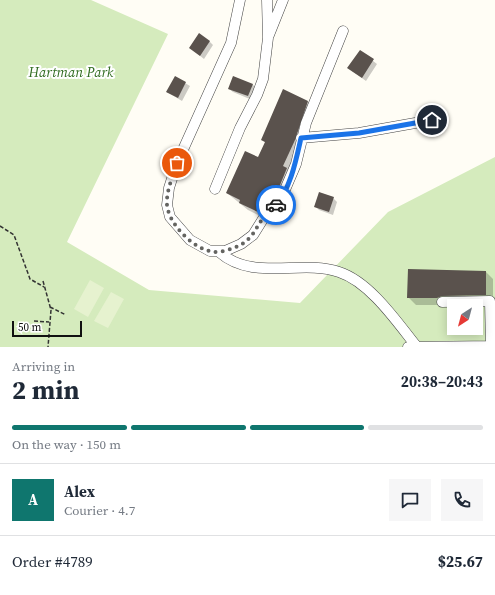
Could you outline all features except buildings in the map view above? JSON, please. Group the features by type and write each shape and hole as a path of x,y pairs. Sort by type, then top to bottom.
{"lane":[{"path":"240,0 231,43 177,163 169,188 167,204 170,217 190,240 210,251 220,252 241,244 253,235 263,219 281,199 296,164 301,138 343,31"},
{"path":"215,189 240,128 257,95 263,78 268,38 267,0"},
{"path":"268,38 283,0"},
{"path":"301,138 359,133 432,120"},
{"path":"220,252 228,260 244,266 270,269 322,267 340,272 360,283 388,312 417,347"},
{"path":"408,347 493,346 490,301 442,302"}],"path":[{"path":"0,226 14,235 30,279 44,287"},
{"path":"43,281 50,307 48,347"},
{"path":"50,307 66,315"},
{"path":"34,321 50,322"}],"green space":[{"name":"Hartman Park","path":"0,0 91,0 168,34 67,242 149,290 300,303 388,212 495,157 495,347 0,347"},
{"path":"90,280 104,288 88,317 74,309"},
{"path":"111,292 124,299 108,328 94,321"}],"way so far":[{"path":"177,163 169,188 167,204 170,217 190,240 210,251 225,251 241,244 253,235 263,219 276,205"}],"route":[{"path":"276,205 281,199 296,164 301,138 359,133 432,120"}]}
